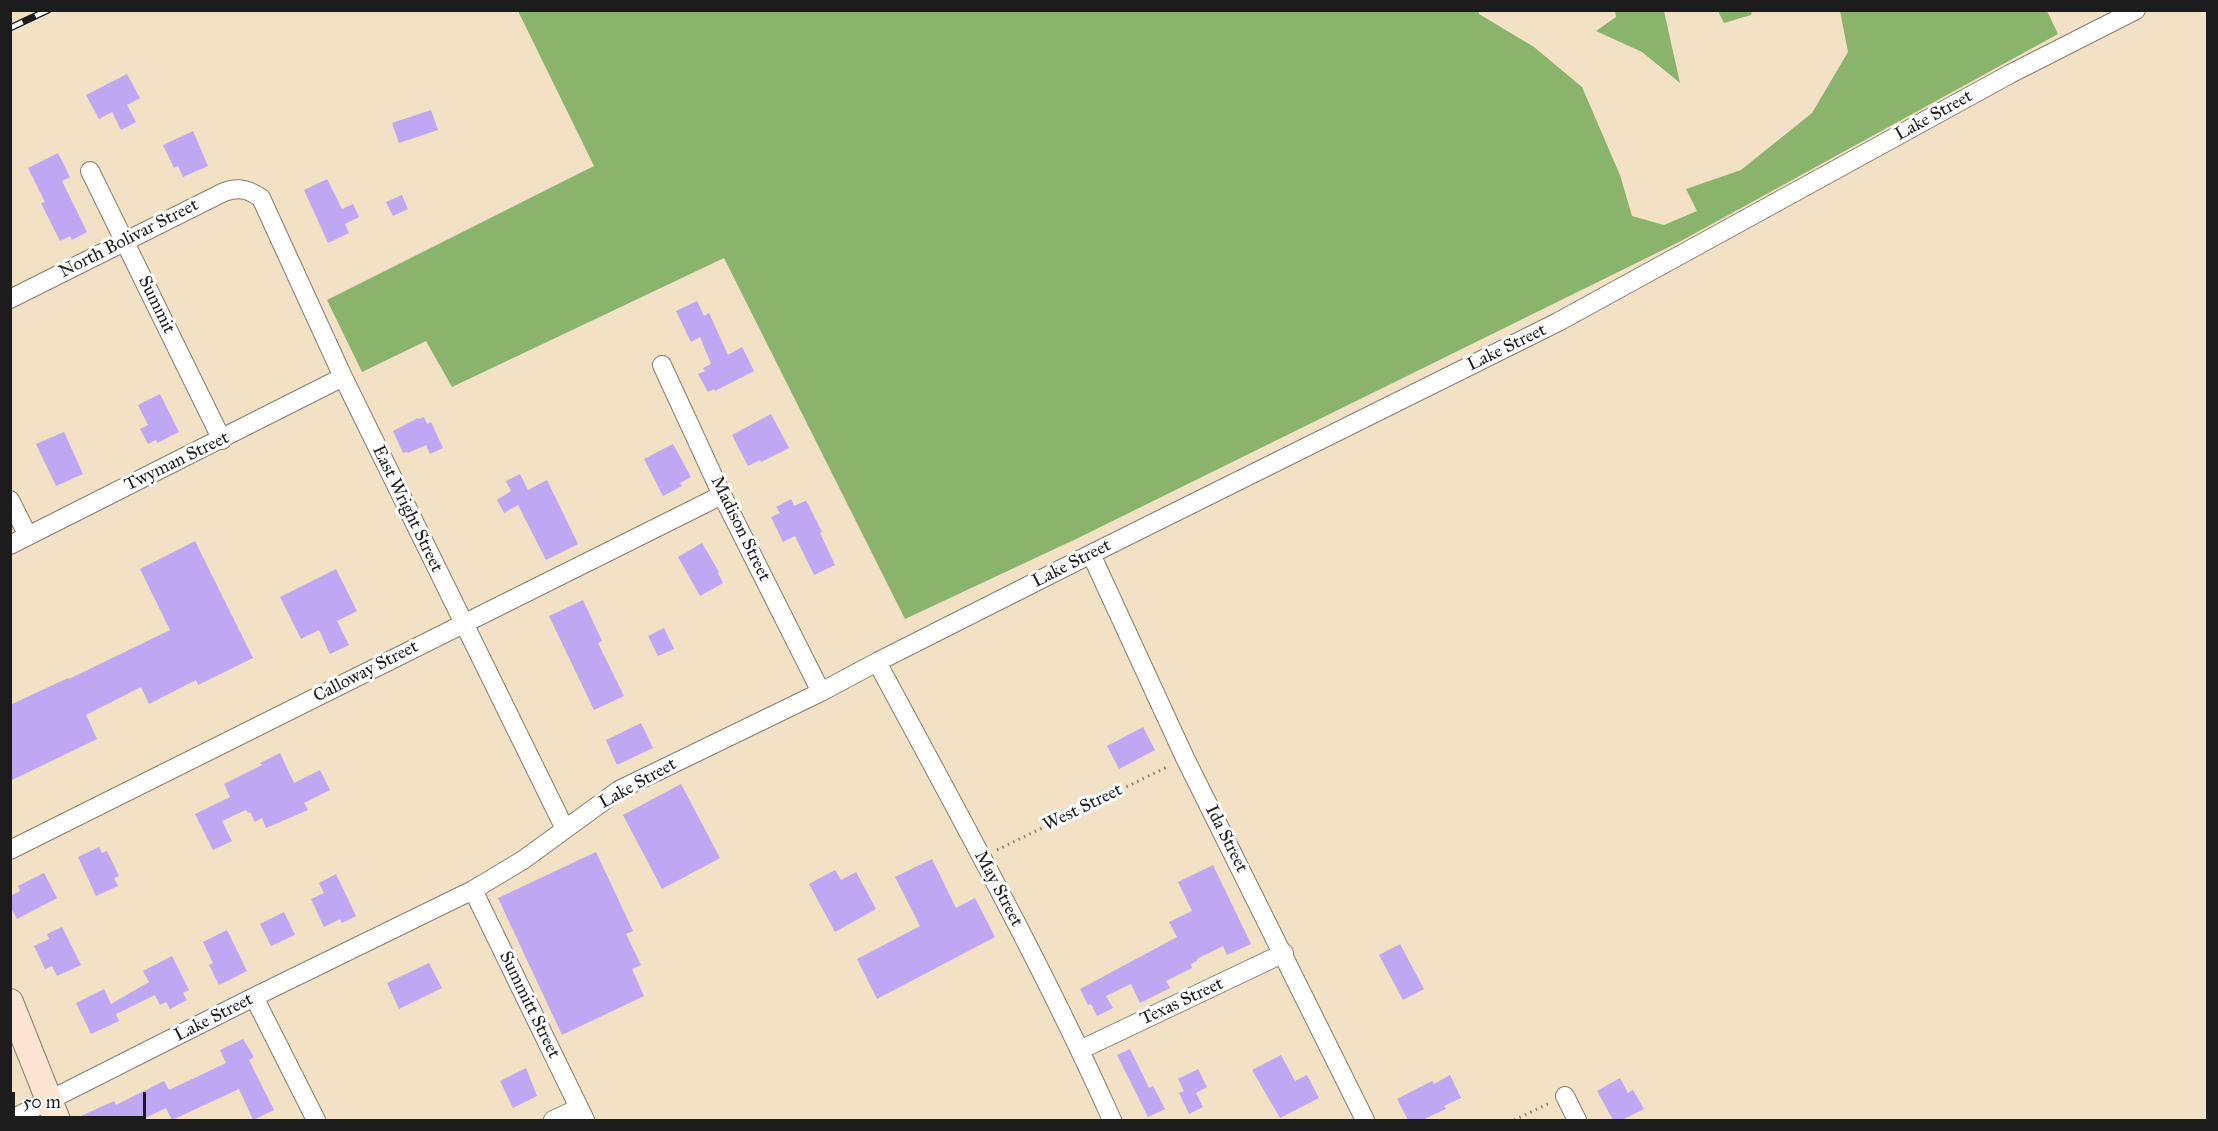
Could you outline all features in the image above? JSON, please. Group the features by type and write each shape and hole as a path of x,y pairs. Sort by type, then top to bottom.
{"street":[{"name":"Lake Street","path":"10,1120 53,1111 254,997 473,890 524,860 620,790 821,692 1091,554 1558,322 2010,74 2136,10"},
{"name":"Summit","path":"90,171 222,440"},
{"name":"North Bolivar Street","path":"10,299 224,192 236,188 250,191"},
{"name":"East Wright Street","path":"250,191 261,198 268,211 344,377 565,829"},
{"name":"Madison Street","path":"662,365 722,495 821,692"},
{"name":"Twyman Street","path":"10,544 344,377"},
{"name":"Calloway Street","path":"10,850 722,495"},
{"path":"10,500 28,536"},
{"name":"Ida Street","path":"1091,554 1185,758 1284,953 1365,1120"},
{"name":"May Street","path":"877,662 982,858 1080,1050 1112,1120"},
{"name":"Summitt Street","path":"473,890 582,1114"},
{"name":"Texas Street","path":"1080,1050 1284,953"},
{"path":"254,997 316,1120"},
{"path":"10,1002 53,1111"},
{"path":"1565,1096 1576,1120"},
{"path":"553,1120 582,1114"}],"path":[{"name":"West Street","path":"982,858 1185,758"},
{"path":"1514,1120 1565,1096"}],"green space":[{"path":"518,11 1479,11 1479,14 1534,47 1582,87 1620,175 1632,216 1664,225 1697,211 1686,189 1741,170 1812,113 1848,52 1840,11 2047,11 2058,34 1681,241 1076,539 905,619 724,258 452,387 426,341 362,372 327,300 594,166"},
{"path":"1615,11 1664,11 1680,83 1642,52 1596,31 1616,17"},
{"path":"1718,11 1752,11 1751,15 1724,23"}],"building":[{"path":"127,74 140,98 127,105 136,122 121,130 112,112 99,119 86,95"},
{"path":"431,110 438,130 399,143 392,123"},
{"path":"193,131 208,166 183,177 178,166 174,168 163,145"},
{"path":"58,153 70,177 62,181 87,232 72,240 70,236 60,241 41,203 45,202 28,168"},
{"path":"327,179 342,209 353,204 359,217 345,224 349,233 328,243 304,190"},
{"path":"402,195 408,209 393,216 386,202"},
{"path":"697,301 704,316 709,313 728,355 742,347 754,371 715,391 714,389 708,392 698,374 705,371 703,368 711,364 700,337 691,342 676,311"},
{"path":"160,394 179,432 157,443 156,440 148,444 140,429 148,425 138,405"},
{"path":"771,414 789,448 748,466 732,435"},
{"path":"424,417 427,424 431,422 443,448 430,454 426,445 403,453 393,431"},
{"path":"64,432 83,474 56,486 36,444"},
{"path":"673,444 691,477 680,483 682,486 663,496 644,459"},
{"path":"520,474 528,490 547,480 578,544 546,560 518,505 504,513 497,500 511,491 506,481"},
{"path":"791,499 794,506 807,502 835,565 814,575 795,536 783,542 771,517 780,513 776,507"},
{"path":"195,541 253,658 198,685 196,680 149,704 141,687 86,715 97,739 10,781 10,705 170,630 140,569"},
{"path":"702,543 723,583 700,596 678,557"},
{"path":"336,569 357,611 337,621 349,645 330,654 319,630 301,639 280,597"},
{"path":"583,600 602,641 598,643 624,696 594,710 549,616"},
{"path":"664,628 674,649 658,656 648,636"},
{"path":"641,723 653,748 617,765 606,740"},
{"path":"1143,727 1155,750 1119,769 1107,746"},
{"path":"280,753 294,783 320,770 330,790 304,803 308,810 266,828 262,818 255,822 250,812 246,810 222,821 232,841 213,850 195,814 230,797 224,784"},
{"path":"681,784 720,858 662,889 623,815"},
{"path":"99,847 102,853 107,851 119,876 114,878 118,886 96,896 78,857"},
{"path":"596,852 633,931 626,934 641,965 632,969 644,996 562,1035 498,898"},
{"path":"932,859 956,908 975,898 995,937 877,999 857,959 920,926 895,877"},
{"path":"1213,865 1251,944 1227,955 1223,946 1197,959 1191,964 1192,968 1166,981 1170,988 1140,1003 1131,984 1106,996 1113,1008 1097,1016 1080,989 1177,937 1169,922 1192,911 1178,882"},
{"path":"835,870 841,880 856,872 876,909 835,932 809,884"},
{"path":"44,873 57,898 17,919 10,906 10,896 20,891 18,886"},
{"path":"336,874 356,916 342,923 340,919 324,927 311,899 324,893 319,883"},
{"path":"284,912 295,935 271,946 260,924"},
{"path":"62,927 81,965 57,976 52,966 45,969 34,946 49,939 47,934"},
{"path":"227,930 247,971 219,985 209,965 213,963 203,942"},
{"path":"1400,944 1424,989 1403,1000 1379,955"},
{"path":"172,956 189,990 183,993 187,1000 170,1009 166,1002 160,1005 155,995 116,1014 119,1021 91,1034 76,1003 104,989 111,1004 149,982 143,971"},
{"path":"429,963 442,988 399,1009 387,983"},
{"path":"243,1039 254,1057 249,1060 274,1110 253,1120 239,1089 172,1120 166,1108 141,1120 72,1120 114,1101 116,1105 164,1081 169,1090 226,1063 220,1050"},
{"path":"1130,1049 1149,1088 1153,1086 1165,1109 1148,1117 1117,1055"},
{"path":"1281,1055 1295,1081 1307,1075 1319,1098 1280,1118 1252,1070"},
{"path":"526,1068 537,1096 513,1108 500,1081"},
{"path":"1198,1069 1207,1087 1196,1093 1203,1107 1189,1114 1179,1093 1184,1091 1178,1079"},
{"path":"1450,1075 1461,1098 1444,1106 1446,1109 1422,1120 1408,1120 1397,1099 1432,1081 1434,1084"},
{"path":"1620,1078 1628,1093 1633,1090 1644,1109 1622,1120 1613,1120 1597,1091"}],"railway":[{"path":"10,28 48,10"}]}
